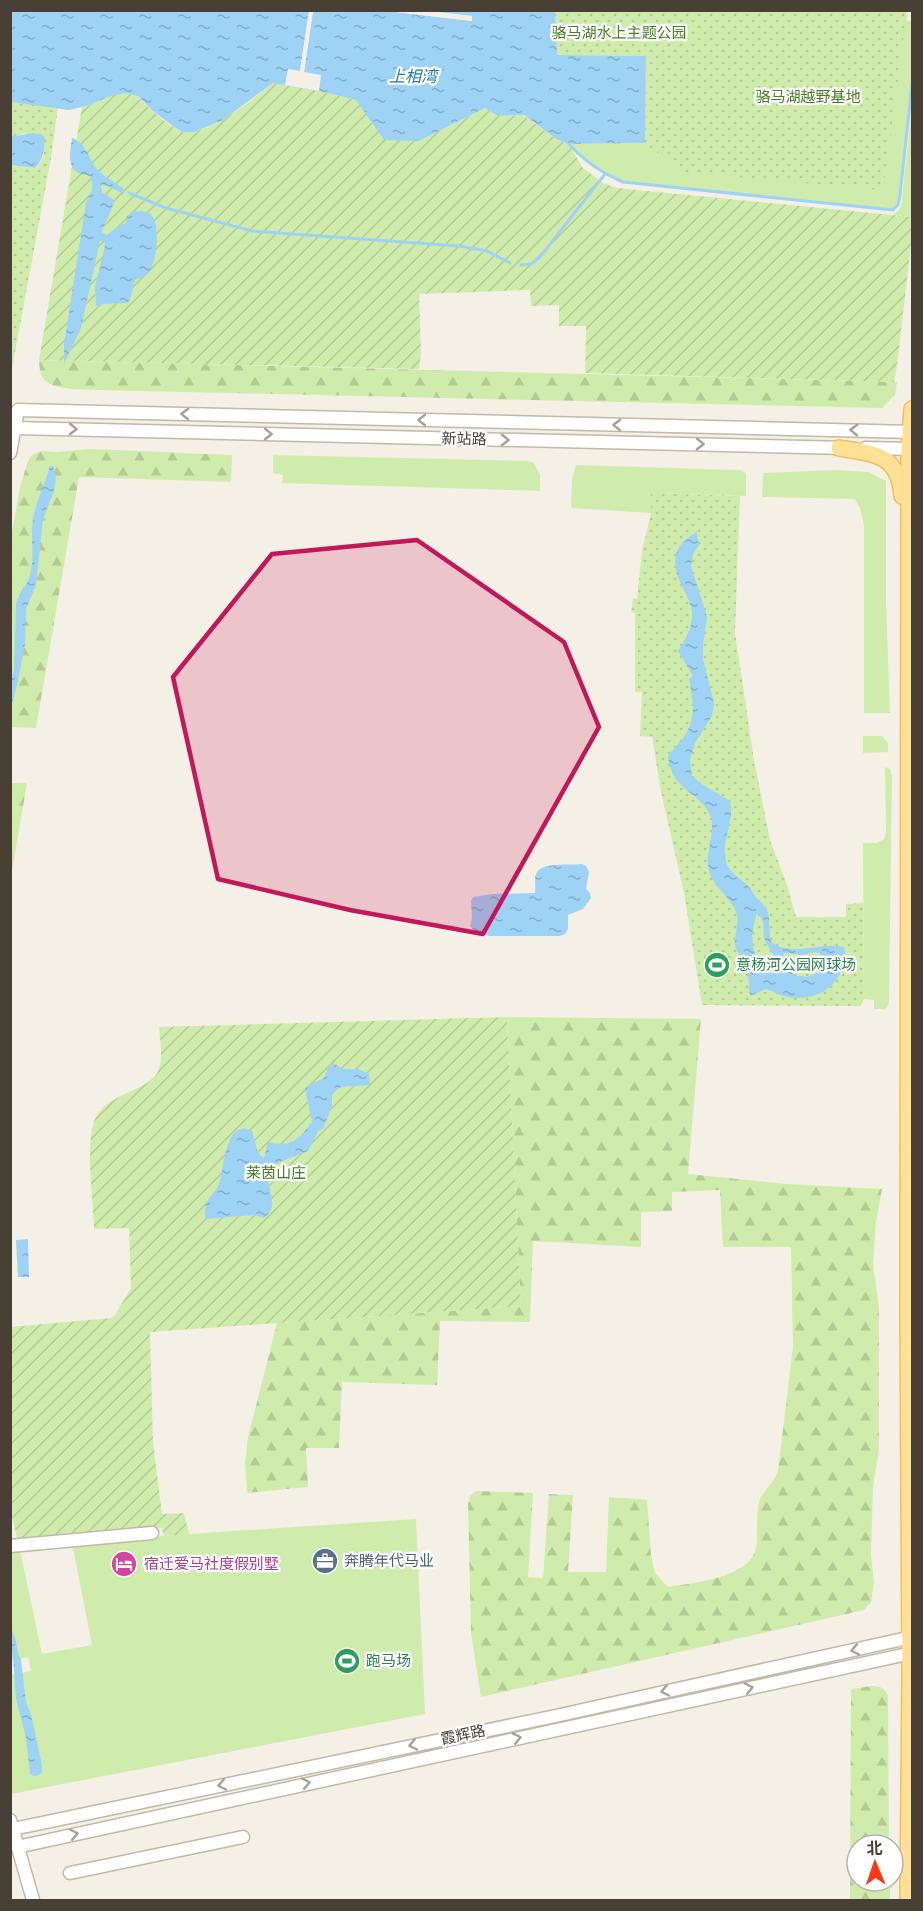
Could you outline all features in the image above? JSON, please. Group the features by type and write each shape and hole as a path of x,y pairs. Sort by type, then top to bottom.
{"main road":[{"path":"908,1900 911,1737 910,631 912,409"},
{"path":"839,448 879,455 888,461 901,482 910,631"}],"street":[{"name":"新站路","path":"911,432 18,410 15,428 911,449"},
{"path":"10,453 15,428"},
{"path":"10,1546 152,1533"},
{"name":"霞辉路","path":"12,1824 539,1719 911,1637"},
{"name":"霞辉路","path":"17,1846 911,1653"},
{"path":"12,1824 33,1900"},
{"path":"70,1873 243,1837"}],"highlighted area":[{"path":"417,540 564,642 599,727 483,934 350,910 218,879 173,677 272,554"}],"green space":[{"path":"11,11 71,11 51,158 11,374 11,165 35,168 41,162 44,152 26,133 11,135"},
{"name":"骆马湖越野基地","path":"555,11 894,22 907,11 907,21 912,21 912,84 898,205 893,210 884,210 623,182 608,175 588,162 569,144 645,143 646,56"},
{"name":"骆马湖越野基地","path":"555,11 907,11 883,190 682,172 645,143 646,56 556,55"},
{"path":"273,83 356,100 419,141 485,108 498,116 523,115 556,139 569,144 582,167 603,183 617,188 912,217 912,236 894,382 585,373 586,326 559,326 559,305 531,306 530,290 419,294 421,353 419,369 39,360 82,107 114,94 130,94 142,100 171,126 192,132 216,123"},
{"path":"912,106 912,217 892,215 901,206"},
{"path":"39,360 897,382 895,395 882,408 98,390 60,387 47,382 43,378"},
{"path":"91,449 232,455 231,482 79,477 36,728 11,727 11,538 20,487 32,455 41,451"},
{"path":"273,455 527,461 534,463 540,475 540,491 282,483 283,475 273,473"},
{"path":"576,465 740,470 746,473 746,496 652,493 651,513 571,508 572,479"},
{"path":"836,470 868,472 886,481 886,603 890,713 864,713 864,525 855,499 762,497 763,473"},
{"path":"651,493 740,496 735,633 754,760 770,840 796,917 846,917 846,904 863,903 864,999 860,1006 702,1005 684,893 661,792 652,737 640,736 642,692 635,692 635,613 631,612 633,598 637,599 642,551 651,513"},
{"path":"863,736 882,736 888,743 888,752 863,753"},
{"path":"885,767 890,769 892,776 889,1003 886,1009 874,1009 874,1000 864,999 863,843 877,843 884,839 886,832"},
{"path":"10,783 27,783 11,877"},
{"path":"507,1017 701,1019 688,1174 786,1184 882,1189 876,1222 873,1264 879,1308 879,1450 873,1487 871,1555 874,1582 871,1602 864,1610 481,1697 471,1633 468,1503 470,1496 476,1491 533,1493 528,1577 543,1578 549,1494 573,1495 568,1572 606,1572 609,1497 647,1500 651,1555 655,1573 668,1587 719,1577 743,1566 752,1558 756,1548 759,1502 778,1471 793,1346 791,1247 723,1247 720,1190 672,1192 672,1211 641,1212 641,1247 533,1241 530,1322 440,1321 437,1385 342,1382 339,1448 306,1448 308,1487 247,1493 245,1464 248,1437 277,1323 521,1306"},
{"name":"莱茵山庄","path":"507,1017 521,1306 150,1332 153,1442 162,1514 184,1513 189,1534 164,1536 162,1528 18,1542 10,1509 10,1327 112,1318 131,1288 129,1228 94,1229 90,1142 95,1119 101,1110 119,1097 147,1083 159,1069 161,1048 159,1027"},
{"path":"416,1519 425,1714 11,1794 10,1675 31,1671 28,1657 11,1661 11,1551 20,1550 42,1654 92,1645 72,1543"},
{"path":"878,1686 888,1695 889,1833 850,1833 851,1689"},
{"path":"850,1893 890,1893 890,1900 850,1900"}],"water":[{"name":"上相湾","path":"10,11 309,11 300,71 304,72 313,11 387,11 472,21 472,16 428,11 555,11 557,55 646,56 645,143 569,144 556,139 524,115 498,116 485,108 419,141 384,140 356,100 273,83 223,120 194,132 183,132 174,127 139,97 127,93 69,110 11,102"},
{"path":"32,133 45,137 40,161 35,168 11,165 11,135"},
{"path":"72,138 84,147 93,164 104,176 123,188 123,194 101,185 102,192 114,200 102,232 107,235 126,223 127,216 134,211 144,211 153,217 156,224 157,242 151,268 145,276 135,280 130,300 127,303 103,304 98,307 95,287 105,245 104,241 100,241 81,328 64,364 64,344 86,203 92,187 90,176 82,175 73,168 70,158"},
{"path":"50,466 53,466 56,478 54,491 43,519 36,585 26,609 25,644 11,708 16,604 30,575 33,519"},
{"path":"697,532 699,545 693,554 691,566 707,617 703,659 714,703 712,716 695,743 690,759 692,776 730,801 731,816 725,846 726,861 730,869 750,888 767,910 771,942 788,949 844,947 846,957 836,981 825,991 804,998 783,996 766,989 750,996 746,964 735,944 736,912 731,902 714,882 709,870 708,857 712,828 710,815 699,800 680,784 670,768 668,757 687,731 693,710 689,679 693,676 678,651 690,628 692,612 678,578 675,562 679,548","holes":["757,913 763,923 765,940 776,960 778,971 775,974 761,971 755,955 752,936","815,952 825,959 820,964 820,972 807,977 794,975 783,959 786,953 803,955"]},
{"path":"582,864 589,872 586,889 591,898 583,909 568,915 568,929 565,934 560,936 489,936 475,932 470,926 473,897 535,893 535,876 539,870 550,866"},
{"path":"333,1063 343,1069 358,1069 369,1074 370,1085 341,1087 335,1091 323,1129 319,1130 308,1151 275,1164 266,1172 272,1197 269,1214 264,1218 255,1215 205,1219 206,1205 218,1187 225,1155 232,1137 237,1131 243,1129 252,1131 258,1153 264,1158 268,1142 283,1144 298,1138 312,1122 305,1089 324,1078"},
{"path":"28,1239 29,1277 18,1277 16,1240"},
{"path":"10,1625 21,1659 26,1702 31,1714 42,1765 42,1772 34,1776 30,1774 26,1738 16,1699"}],"pier":[{"path":"411,10 472,16 472,21 387,11"},
{"path":"309,11 313,11 304,72 321,75 319,91 285,85 288,69 300,71"}],"waterway":[{"path":"569,144 594,166 623,182 893,210 898,205 900,195 912,84"},
{"path":"521,265 531,264 540,257 605,174"},
{"path":"129,193 166,208 252,231 459,246 487,251 510,263"}],"place":[{"name":"意杨河公园网球场","path":"717,965"},
{"name":"奔腾年代马业","path":"325,1561"},
{"name":"宿迁爱马社度假别墅","path":"124,1564"},
{"name":"跑马场","path":"347,1661"}],"park label":[{"name":"骆马湖水上主题公园","path":"619,33"}]}
